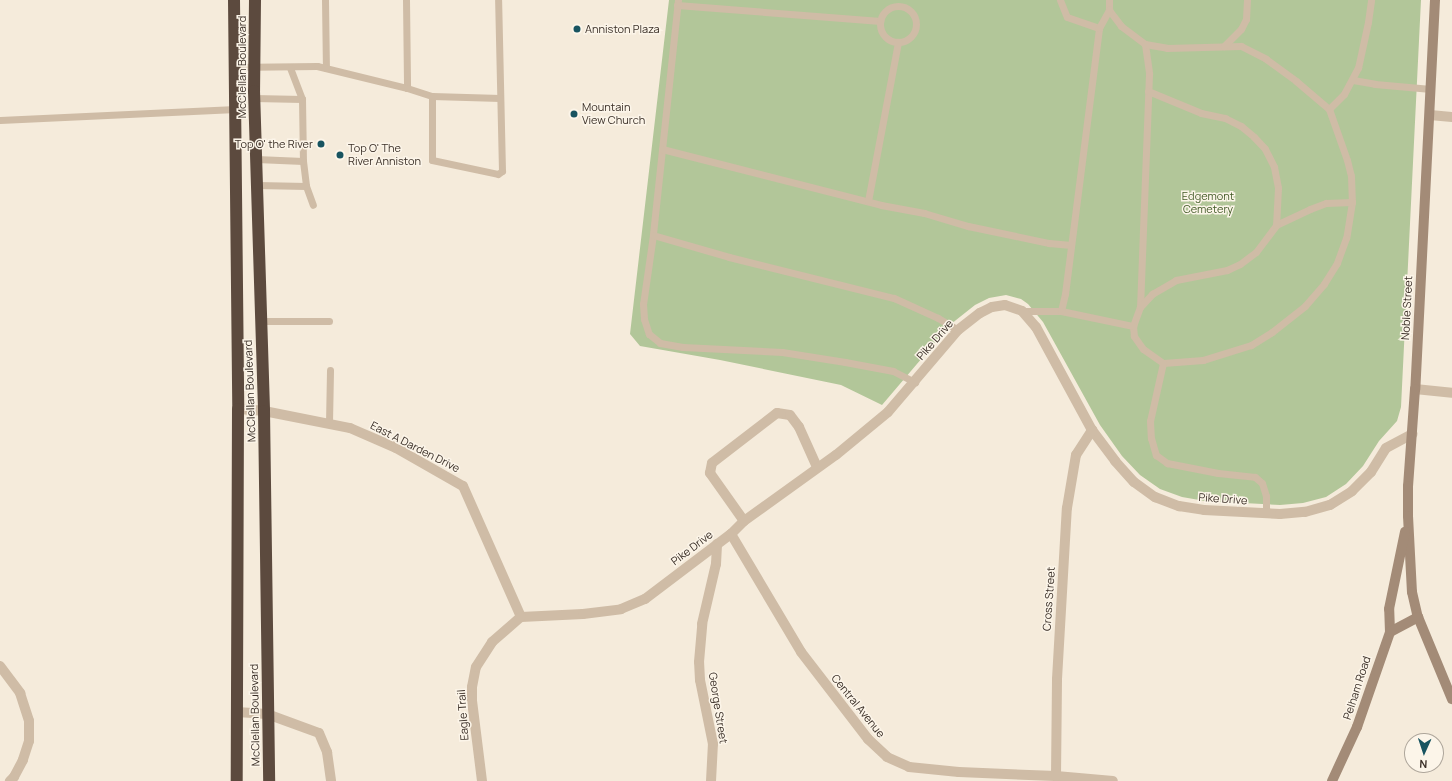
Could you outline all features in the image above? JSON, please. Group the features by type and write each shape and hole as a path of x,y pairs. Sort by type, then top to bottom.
{"highway":[{"name":"McClellan Boulevard","path":"234,0 238,409 237,781"},
{"name":"McClellan Boulevard","path":"255,0 254,98 264,411 269,781"}],"main road":[{"name":"Noble Street","path":"1435,0 1408,516 1412,592 1418,617 1452,699"},
{"path":"1408,516 1389,609 1390,632 1418,617"},
{"name":"Pelham Road","path":"1332,781 1357,727 1390,632"}],"street":[{"path":"1430,115 1452,117"},
{"name":"Pike Drive","path":"521,617 583,614 621,609 645,599 731,534 744,522 817,467 836,455 888,412 958,330 980,313 992,307 1005,305 1022,311 1036,327 1092,430 1115,461 1134,482 1155,497 1179,506 1204,510 1266,513 1305,512 1330,505 1356,486 1370,472 1386,448 1412,434"},
{"path":"1415,389 1452,393"},
{"name":"East A Darden Drive","path":"238,409 264,411 350,428 396,448 463,486 521,617"},
{"path":"744,522 710,473 712,463 777,413 790,415 799,427 817,467"},
{"name":"Cross Street","path":"1056,776 1057,679 1067,508 1076,455 1092,430"},
{"name":"Central Avenue","path":"731,534 801,652 868,739 886,757 909,767 959,772 1056,776 1113,781"},
{"name":"George Street","path":"712,781 713,744 700,680 699,662 702,624 716,564 717,544"},
{"name":"Eagle Trail","path":"482,781 472,701 472,687 476,667 492,642 521,617"},
{"path":"0,666 20,693 29,721 29,741 23,760 10,781"},
{"path":"238,712 268,714 319,733 327,752 331,781"}],"lane":[{"path":"325,0 326,68"},
{"path":"406,0 407,88"},
{"path":"432,96 432,160 498,174 502,171 498,0"},
{"path":"1060,0 1067,18 1099,28"},
{"path":"1061,311 1065,294 1099,28 1109,10 1109,0"},
{"path":"1224,46 1241,29 1246,19 1247,0"},
{"path":"1329,110 1344,94 1353,80 1358,68 1371,0"},
{"path":"880,22 678,2 653,235 643,304 644,319 649,334 660,343 684,347 782,352 893,371 915,382"},
{"path":"895,3 912,11 917,22 916,28 910,38 898,42 887,38 880,28 880,22 885,11 895,3"},
{"path":"1109,10 1121,26 1145,44 1167,48 1241,46 1266,59 1296,80 1329,110 1347,160 1351,176 1352,202 1346,238 1337,262 1324,284 1291,319 1251,345 1203,360 1163,363 1144,349 1134,336 1133,326 1140,307 1149,74 1145,44"},
{"path":"868,201 898,42"},
{"path":"290,66 302,100 303,160 306,186 314,205"},
{"path":"235,67 317,66 407,88 432,96 500,98"},
{"path":"1353,80 1375,84 1430,89"},
{"path":"1148,90 1201,113 1225,118 1254,137 1265,148 1274,167 1278,188 1276,225"},
{"path":"254,98 302,100"},
{"path":"0,120 236,109"},
{"path":"662,150 868,201 924,213 968,226 1049,243 1071,245"},
{"path":"256,159 303,160"},
{"path":"257,185 306,186"},
{"path":"1140,307 1152,294 1176,280 1227,270 1240,264 1256,252 1276,225 1326,204 1352,202"},
{"path":"653,235 729,257 894,298 938,318 958,330"},
{"path":"1022,311 1061,311 1133,326"},
{"path":"261,321 329,321"},
{"path":"1163,363 1150,421 1151,438 1156,455 1167,463 1218,473 1255,477 1262,483 1266,496 1266,513"},
{"path":"329,423 330,370"}],"green space":[{"name":"Edgemont Cemetery","path":"669,0 1421,0 1401,407 1397,421 1379,441 1363,466 1346,484 1326,497 1303,503 1280,505 1205,501 1182,497 1160,489 1140,475 1122,456 1100,425 1043,322 1028,304 1021,299 1006,295 989,298 975,305 951,324 882,405 841,385 720,360 640,346 630,334"}],"place":[{"name":"Anniston Plaza","path":"577,29"},
{"name":"Mountain View Church","path":"574,114"},
{"name":"Top O' the River","path":"321,144"},
{"name":"Top O' The River Anniston","path":"340,155"}]}
